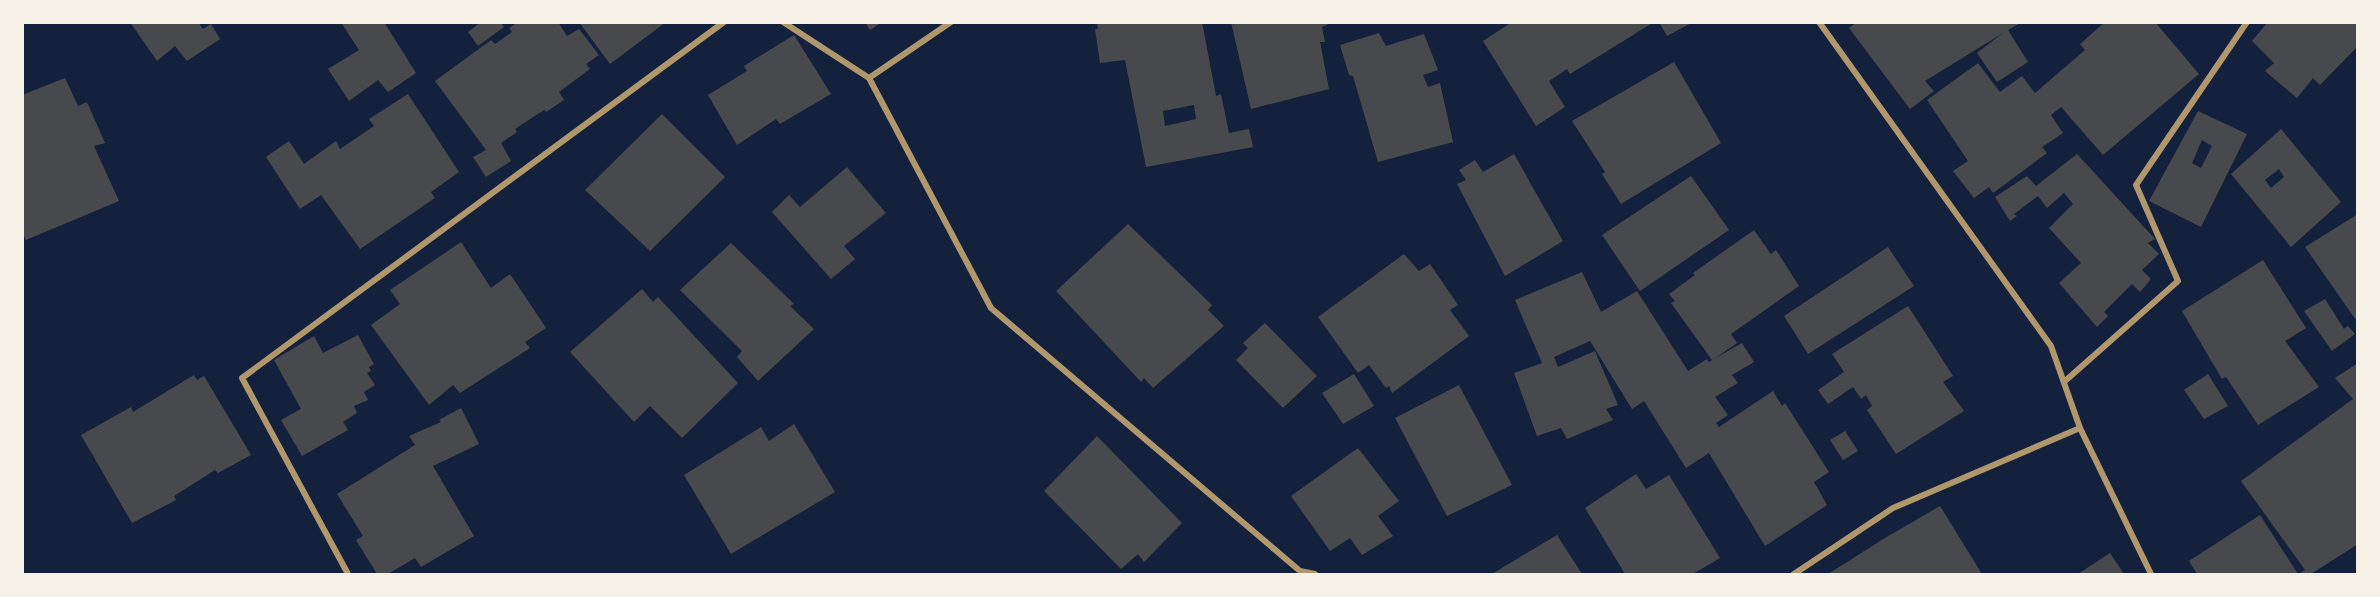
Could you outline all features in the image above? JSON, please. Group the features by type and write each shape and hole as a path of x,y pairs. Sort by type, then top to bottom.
{"street":[{"path":"348,574 242,378 724,22"},
{"path":"783,22 868,78 991,308 1300,571 1315,574"},
{"path":"868,78 951,22"},
{"path":"1819,22 2051,346 2080,428 2151,574"},
{"path":"2064,382 2178,281 2136,185 2247,22"},
{"path":"1794,574 1893,508 2080,428"},
{"path":"1292,574 1300,571"}],"building":[{"path":"130,22 198,22 203,29 211,24 220,39 187,61 175,46 157,61"},
{"path":"345,22 384,22 416,73 388,92 378,80 349,101 328,69 359,50 342,24"},
{"path":"481,22 501,22 504,27 478,46 468,32"},
{"path":"518,22 558,22 567,36 579,29 599,55 586,64 590,69 559,92 564,100 515,129 517,132 501,143 511,161 486,177 473,157 486,150 435,81 491,40 495,44 512,32 509,28"},
{"path":"579,22 666,22 610,64"},
{"path":"865,22 882,22 870,30"},
{"path":"1097,22 1202,22 1216,96 1221,94 1229,133 1249,129 1253,147 1146,167 1125,60 1100,63 1095,29 1098,29","holes":["1194,105 1196,119 1165,126 1163,111"]},
{"path":"1231,22 1333,22 1322,27 1325,42 1320,42 1329,89 1251,109"},
{"path":"1512,22 1654,22 1570,74 1567,69 1549,81 1565,107 1536,126 1483,41"},
{"path":"1659,22 1693,22 1667,36"},
{"path":"1857,22 2022,22 2008,30 2028,62 1997,82 1977,53 2003,33 1925,81 1934,91 1910,109 1849,28"},
{"path":"2105,22 2155,22 2199,74 2103,155 2061,107 2051,115 2063,133 2042,147 2047,153 1993,193 1989,187 1974,198 1953,171 1968,161 1927,100 1978,63 2000,92 2022,76 2035,93 2085,50 2080,44"},
{"path":"2268,22 2358,22 2358,46 2320,85 2313,78 2297,98 2265,71 2274,63 2252,41"},
{"path":"1379,33 1386,46 1424,34 1438,70 1423,75 1428,87 1440,83 1453,142 1378,162 1353,76 1349,75 1340,45"},
{"path":"794,35 831,94 780,124 776,119 737,145 708,95 747,71 744,66"},
{"path":"1674,62 1721,143 1621,204 1602,174 1605,172 1572,121"},
{"path":"65,78 78,106 87,102 105,143 94,146 119,201 26,240 22,232 22,95"},
{"path":"408,94 459,172 431,192 435,198 360,249 321,195 300,209 266,157 289,141 304,164 336,141 340,149 374,126 369,119"},
{"path":"2198,111 2247,134 2201,227 2149,201","holes":["2202,140 2212,146 2201,168 2192,163"]},
{"path":"662,114 725,177 650,251 585,190"},
{"path":"2281,129 2341,202 2291,247 2231,174","holes":["2279,169 2284,177 2271,188 2265,180"]},
{"path":"1514,154 1563,241 1505,276 1457,184 1466,180 1459,170 1475,160 1483,172"},
{"path":"2077,154 2155,239 2148,243 2159,254 2142,270 2151,279 2140,292 2132,284 2104,312 2108,316 2097,327 2059,283 2081,263 2049,228 2073,204 2064,193 2047,208 2038,196 2014,214 2017,216 2010,221 1995,197 2027,176 2036,186"},
{"path":"847,167 886,213 844,246 855,259 831,279 772,212 789,195 800,207"},
{"path":"1691,176 1729,230 1640,291 1602,235"},
{"path":"2358,214 2358,323 2305,247"},
{"path":"1128,224 1212,305 1208,310 1224,326 1153,388 1144,378 1141,382 1056,291"},
{"path":"1754,230 1771,254 1776,250 1799,286 1731,334 1737,343 1714,359 1742,343 1754,362 1732,375 1738,383 1715,397 1728,415 1716,423 1719,427 1773,391 1782,406 1785,403 1829,472 1814,482 1827,505 1765,546 1709,453 1686,468 1644,401 1632,409 1590,341 1554,357 1558,367 1595,351 1618,405 1606,409 1613,420 1567,439 1561,428 1537,436 1514,373 1542,363 1515,300 1582,272 1601,312 1637,291 1688,371 1707,359 1709,362 1712,360 1671,303 1675,301 1669,294 1695,275 1693,273"},
{"path":"461,242 491,288 510,274 546,328 525,342 530,348 460,393 453,385 429,405 371,325 400,304 390,290"},
{"path":"731,243 794,304 790,306 814,329 758,381 737,357 742,351 680,290"},
{"path":"1888,247 1914,286 1808,354 1784,316"},
{"path":"1404,254 1419,271 1430,264 1458,305 1450,310 1469,336 1392,393 1389,386 1386,388 1369,365 1358,373 1318,317"},
{"path":"2263,260 2306,328 2285,341 2319,387 2258,425 2226,377 2222,379 2182,311"},
{"path":"642,289 653,302 658,297 738,383 682,438 650,406 634,422 570,352"},
{"path":"2325,299 2344,329 2348,326 2355,334 2332,351 2304,311"},
{"path":"1908,306 1953,376 1943,382 1964,411 1896,454 1867,410 1872,406 1866,395 1861,399 1853,387 1828,404 1818,390 1844,372 1832,354"},
{"path":"1265,323 1317,376 1283,408 1236,360 1248,348 1243,343"},
{"path":"358,335 374,364 369,367 371,371 367,373 375,385 364,392 368,400 354,406 357,413 343,422 348,430 302,456 281,420 301,409 274,360 314,336 323,353"},
{"path":"2358,363 2358,544 2311,574 2299,574 2305,570 2241,481 2353,399 2335,378"},
{"path":"1354,374 1374,406 1343,424 1322,393"},
{"path":"2208,374 2228,406 2204,419 2184,390"},
{"path":"194,375 197,380 204,376 251,455 218,473 215,470 174,496 176,500 132,523 81,435 131,407 133,412"},
{"path":"1459,385 1512,485 1447,516 1395,418"},
{"path":"461,408 479,444 433,466 474,536 421,567 415,558 388,574 377,574 356,540 363,536 337,494 415,445 409,436 441,422 439,420"},
{"path":"794,424 835,492 731,554 684,475 761,427 769,441"},
{"path":"1845,431 1858,451 1843,460 1830,440"},
{"path":"1097,436 1182,523 1144,562 1138,554 1121,569 1044,491"},
{"path":"1358,448 1399,501 1378,516 1393,536 1362,555 1350,538 1330,551 1291,496"},
{"path":"1636,474 1646,489 1669,475 1720,558 1693,574 1625,574 1585,508"},
{"path":"1940,506 1982,574 1828,574 1885,538"},
{"path":"2260,515 2298,574 2197,574 2189,561"},
{"path":"1557,535 1582,574 1492,574"},
{"path":"2110,553 2124,574 2078,574"}]}
